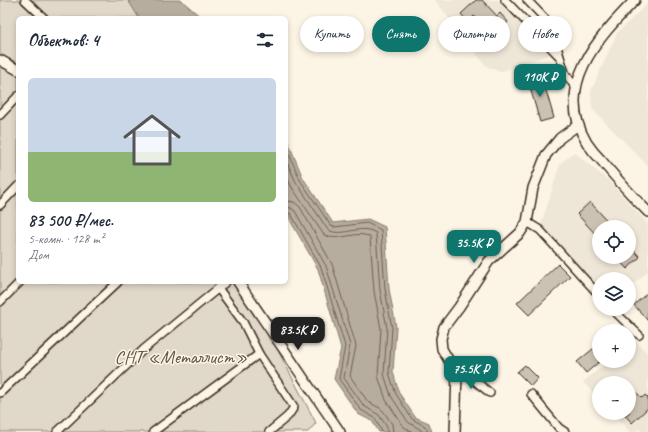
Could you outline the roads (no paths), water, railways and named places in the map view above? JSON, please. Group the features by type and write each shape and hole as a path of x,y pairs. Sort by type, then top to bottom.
{"street":[{"path":"25,0 42,16"},
{"path":"505,0 560,57"},
{"path":"527,0 550,24 565,73 576,88"},
{"path":"635,0 607,29 594,46 586,60 576,88 575,109 578,125 588,144 618,181 648,212"},
{"path":"0,60 16,69"},
{"path":"0,115 16,98"},
{"path":"455,432 457,374 442,349 444,327 460,307 489,261 520,233 527,222 533,188 546,155 560,138 578,125"},
{"path":"0,205 16,188"},
{"path":"527,222 540,230 592,287"},
{"path":"0,302 18,284"},
{"path":"0,394 116,284"},
{"path":"57,432 144,349 223,284"},
{"path":"239,284 340,432"},
{"path":"218,288 243,322 259,354 294,407 288,416 269,432"},
{"path":"619,316 639,335"},
{"path":"154,432 259,354"},
{"path":"457,374 469,376 490,393"},
{"path":"531,394 559,428 565,432"}],"water":[{"path":"128,0 181,0 200,16 138,16"},
{"path":"288,142 303,178 333,223 368,219 385,227 389,289 396,327 393,372 399,393 415,417 429,423 432,432 379,432 372,421 358,414 334,379 341,348 318,269 288,216"}],"park label":[{"name":"СНТ «Металлист»","path":"181,357"}]}
